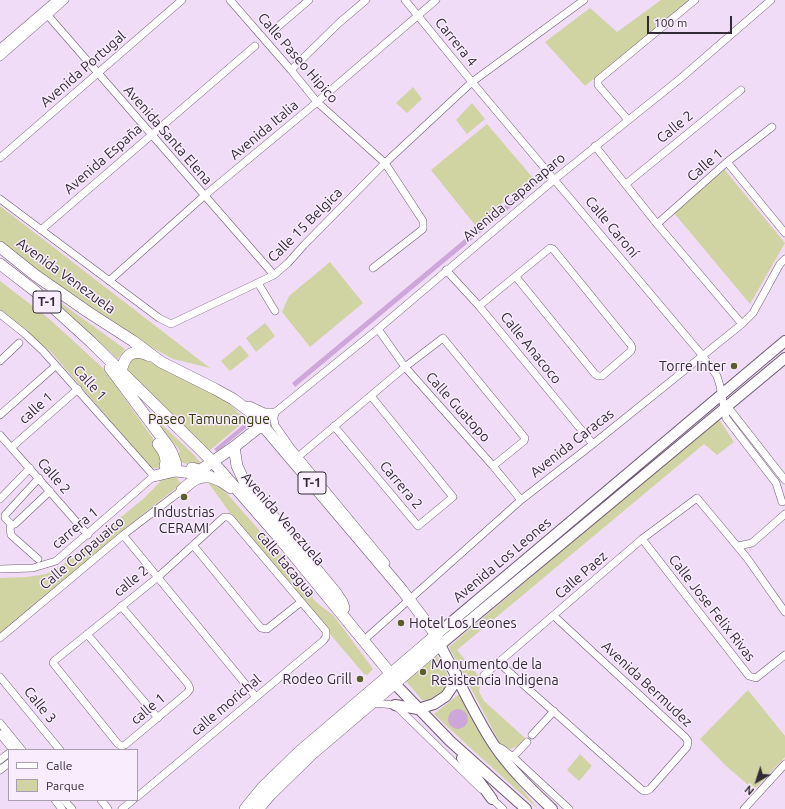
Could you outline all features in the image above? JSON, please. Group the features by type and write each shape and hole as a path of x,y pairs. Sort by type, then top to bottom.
{"main road":[{"name":"Avenida Venezuela","path":"0,248 76,304 161,362 215,389 253,414 402,590 438,640"},
{"name":"Avenida Venezuela","path":"0,264 35,291 91,342 122,381 213,462 282,540 364,640 390,673 395,684"},
{"path":"161,362 143,353 132,353 127,356 123,362 122,381 168,446 172,453 170,465"},
{"path":"233,400 264,414 273,414"},
{"path":"154,476 157,472 170,465 198,470 213,462 258,428 265,427"},
{"path":"234,447 237,466 244,481 336,593 342,602 344,616"},
{"path":"154,476 175,471 203,474 221,481 230,487 260,520 282,540"},
{"path":"182,490 196,479 203,476 210,477"},
{"name":"Avenida Los Leones","path":"245,809 262,788 299,752 390,673 438,640"},
{"name":"Avenida Los Leones","path":"258,809 270,795 312,754 395,684 438,640"}],"street":[{"path":"0,57 46,13 56,0"},
{"path":"0,48 65,0"},
{"name":"Avenida Portugal","path":"0,158 182,0"},
{"name":"Calle Paseo Hipico","path":"230,0 317,102 385,163 423,221 423,229 373,268"},
{"path":"274,30 309,0"},
{"path":"290,70 339,23 366,0"},
{"name":"Carrera 4","path":"405,0 472,82"},
{"name":"Avenida Italia","path":"109,281 204,196 436,0"},
{"name":"Calle 15 Belgica","path":"0,199 159,318 171,324 274,275 288,263 385,163 472,82 584,0"},
{"path":"628,120 598,85 598,80 695,0"},
{"name":"Avenida Capanaparo","path":"273,414 378,329 446,270 595,146 681,78 771,0"},
{"name":"Avenida Santa Elena","path":"46,13 274,275"},
{"name":"Avenida España","path":"41,230 255,46"},
{"name":"Calle Caroní","path":"472,82 702,355 717,376 726,418 776,483 784,499 783,509 785,514"},
{"name":"Calle 2","path":"626,184 741,90"},
{"name":"Calle 1","path":"657,224 727,162 772,127"},
{"path":"595,146 657,224 742,324"},
{"path":"727,162 785,233"},
{"path":"479,306 550,248 553,249 631,344 631,352 602,376 594,374 516,277"},
{"name":"Avenida Caracas","path":"364,640 521,500 742,324 753,313 780,264 785,259"},
{"name":"Calle Anacoco","path":"446,270 479,306 593,444"},
{"path":"258,283 275,311"},
{"name":"Calle 1","path":"0,314 43,351 154,476"},
{"name":"Calle Guatopo","path":"378,329 405,367 493,466 521,500"},
{"path":"299,456 405,367 443,338 525,438 524,441 493,466"},
{"name":"Avenida Los Leones","path":"438,640 785,341"},
{"path":"0,361 19,343"},
{"name":"Avenida Los Leones","path":"438,640 785,358"},
{"path":"0,415 52,369"},
{"name":"calle 1","path":"12,447 78,389"},
{"name":"Carrera 2","path":"334,426 418,526 453,498 371,396"},
{"path":"725,408 731,411 785,480"},
{"path":"273,414 275,425 291,448 399,579 402,590"},
{"name":"Calle 2","path":"0,435 88,535"},
{"path":"0,498 30,468"},
{"name":"carrera 1","path":"0,569 33,568 56,561 88,535 154,476"},
{"path":"12,525 4,515 39,478"},
{"name":"Calle Corpauaico","path":"0,638 123,535 182,490"},
{"path":"38,559 11,534 10,528 50,491"},
{"name":"Calle Paez","path":"484,675 642,539 697,498 738,546"},
{"path":"785,514 752,543 738,546 785,612"},
{"name":"calle 2","path":"53,663 158,577 224,517"},
{"name":"calle tacagua","path":"224,517 231,519 326,631"},
{"path":"123,535 256,697"},
{"name":"Calle Jose Felix Rivas","path":"642,539 749,676 756,678 785,655"},
{"path":"747,558 752,543"},
{"path":"192,545 261,628 267,629 301,602"},
{"name":"calle 1","path":"53,663 118,744 122,746 125,745 158,718 190,689 188,684 121,606"},
{"name":"Avenida Bermudez","path":"499,663 642,790 646,791 650,789 687,748 688,741 686,737 554,616"},
{"name":"calle morichal","path":"138,796 323,641 326,637 326,631"},
{"path":"87,634 158,718"},
{"name":"Avenida Venezuela","path":"438,640 475,713 494,746 524,781 552,809"},
{"path":"372,703 418,709 434,704 446,696 454,684 456,674"},
{"name":"Calle 3","path":"0,677 59,749"},
{"name":"Avenida Venezuela","path":"395,684 450,741 526,809"},
{"path":"395,705 469,778 503,809"},
{"path":"532,735 554,711"},
{"path":"0,723 16,749"},
{"path":"0,734 16,749"},
{"path":"450,741 492,799"},
{"path":"513,757 527,742"},
{"path":"494,746 501,748 513,757 569,809"},
{"path":"0,760 8,753"},
{"path":"0,770 8,764"},
{"path":"744,809 785,764"},
{"path":"55,801 62,809"},
{"path":"65,801 72,809"},
{"path":"102,801 108,809"},
{"path":"122,809 132,801"}],"green space":[{"path":"661,0 690,0 585,86 545,42 590,8 617,32"},
{"path":"413,87 422,99 407,113 396,103"},
{"path":"472,103 485,119 467,134 456,120"},
{"path":"487,124 533,178 475,225 431,170"},
{"path":"724,169 785,243 750,304 674,213"},
{"path":"0,206 210,368 173,359 151,347 41,274 0,241"},
{"path":"330,262 363,303 310,347 282,312 289,296"},
{"path":"0,281 47,317 103,368 161,450 161,466 157,468 150,467 51,352 0,312"},
{"path":"43,290 125,349 118,359"},
{"path":"265,323 275,336 256,352 246,338"},
{"path":"240,345 249,356 230,371 221,361"},
{"name":"Paseo Tamunangue","path":"138,356 231,405 246,420 209,451 129,372 126,367 127,360"},
{"path":"137,401 201,463 196,467 178,461 176,454 180,452 178,448"},
{"path":"718,418 734,442 717,455 704,444 457,650 481,681 479,692 484,701 525,738 518,746 510,749 501,745 449,647"},
{"path":"169,476 177,478 181,484 123,530 0,636 0,578 27,577 46,574 64,564 143,499 162,480"},
{"path":"207,481 221,487 283,557 291,572 316,602 334,616 373,669 367,675 364,674 248,538"},
{"path":"437,656 445,670 448,680 447,685 444,690 432,701 422,700 406,681"},
{"path":"748,690 785,736 785,757 754,790 725,765 700,739"},
{"path":"459,694 491,751 538,809 434,714"},
{"path":"580,754 592,766 579,781 567,770"}],"shaded area":[{"path":"538,178 541,182 295,387 292,383"},
{"path":"248,421 251,424 217,452 214,449"},
{"path":"458,709 465,712 468,719 465,726 458,729 451,726 448,719 451,712"}],"place":[{"name":"Torre Inter","path":"734,366"},
{"name":"Industrias CERAMI","path":"184,497"},
{"name":"Hotel Los Leones","path":"401,623"},
{"name":"Monumento de la Resistencia Indigena","path":"423,672"},
{"name":"Rodeo Grill","path":"360,679"}]}
